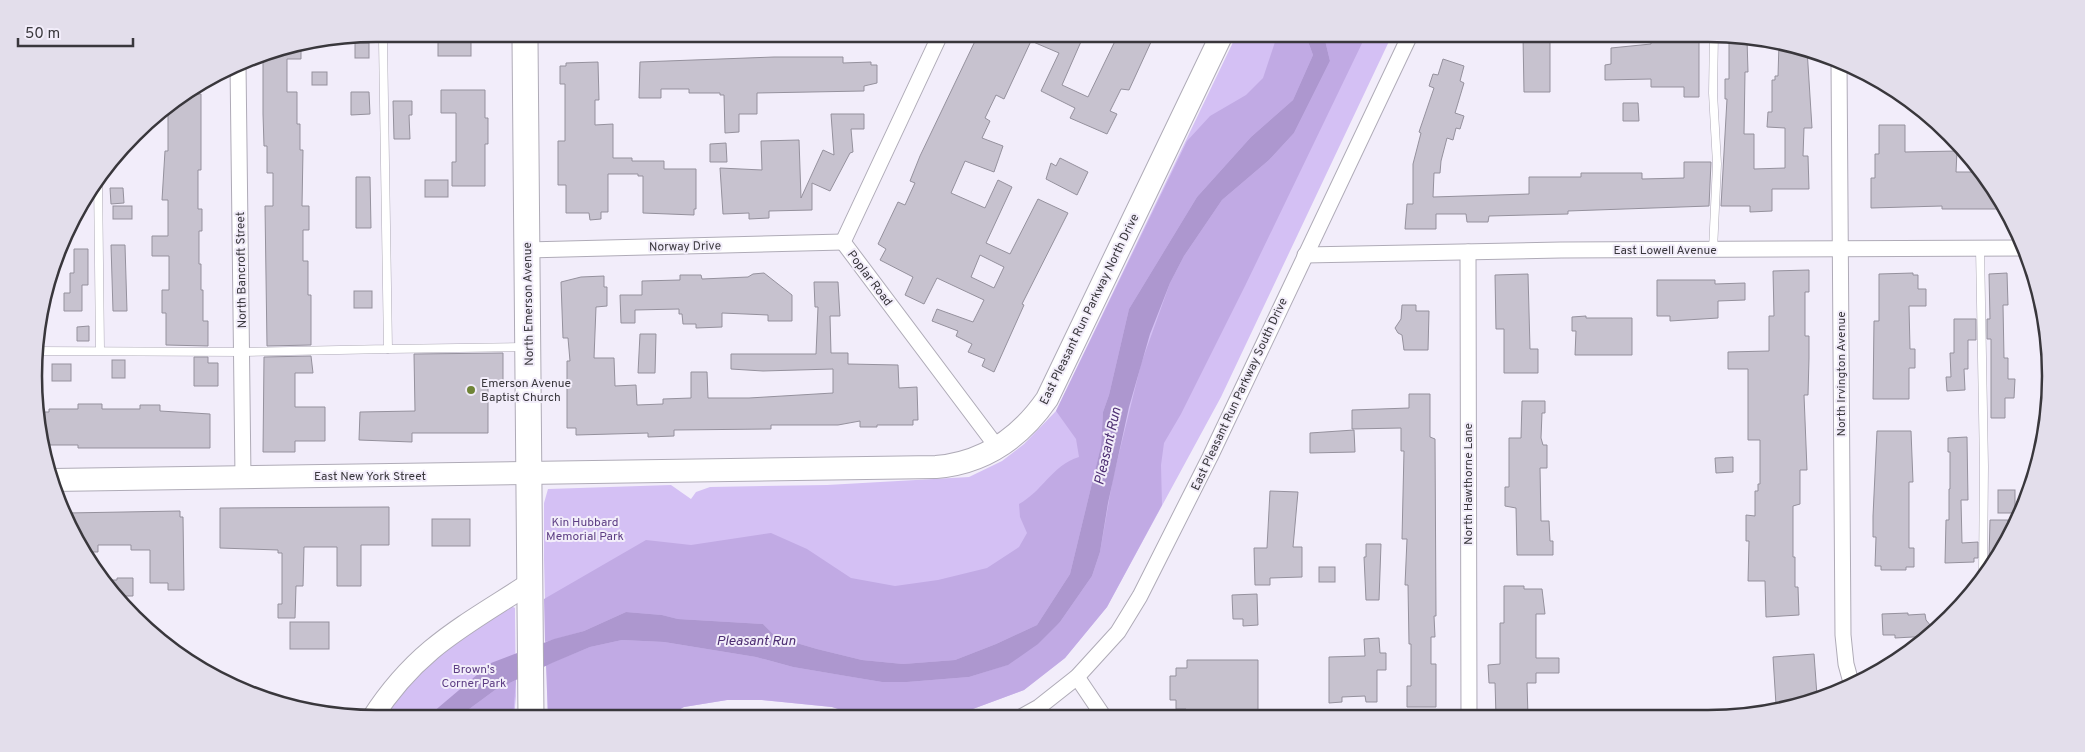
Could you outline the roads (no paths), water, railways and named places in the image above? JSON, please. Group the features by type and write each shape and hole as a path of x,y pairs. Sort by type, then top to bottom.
{"main road":[{"name":"North Emerson Avenue","path":"525,42 531,710"},
{"name":"East Pleasant Run Parkway North Drive","path":"687,471 936,467 969,462 997,446 1034,417 1051,392 1219,42"},
{"name":"East New York Street","path":"59,480 530,475 687,471"}],"street":[{"name":"Poplar Road","path":"937,42 843,242 997,446"},
{"name":"East Pleasant Run Parkway South Drive","path":"1034,710 1077,677 1118,632 1140,596 1206,465 1407,42"},
{"name":"North Irvington Avenue","path":"1839,69 1843,635 1846,664 1850,678"},
{"name":"North Bancroft Street","path":"238,72 243,477"},
{"name":"Norway Drive","path":"527,250 843,242"},
{"name":"East Lowell Avenue","path":"1305,255 2017,248"},
{"name":"North Hawthorne Lane","path":"1468,252 1469,710"},
{"path":"377,710 396,683 422,656 451,633 530,582"},
{"path":"1077,677 1099,710"}],"lane":[{"path":"383,42 388,349"},
{"path":"1712,250 1716,164 1713,93 1714,42"},
{"path":"98,192 100,350"},
{"path":"1980,248 1984,466 1983,565"},
{"path":"43,351 242,352 528,346"}],"water":[{"name":"Pleasant Run","path":"1308,42 1325,42 1330,61 1294,133 1269,160 1222,200 1184,256 1170,283 1150,334 1129,407 1108,503 1100,552 1092,576 1060,622 1038,644 1008,665 969,677 882,682 793,667 756,657 664,642 622,640 590,647 552,663 495,690 468,710 435,710 491,663 554,639 584,631 626,612 662,615 678,619 763,624 776,637 817,649 862,660 903,664 955,660 1037,625 1070,574 1101,446 1103,412 1109,395 1129,309 1197,197 1251,137 1293,100 1313,55"}],"place":[{"name":"Emerson Avenue Baptist Church","path":"471,390"}],"park label":[{"name":"Kin Hubbard Memorial Park","path":"585,529"},
{"name":"Brown's Corner Park","path":"474,676"}]}
